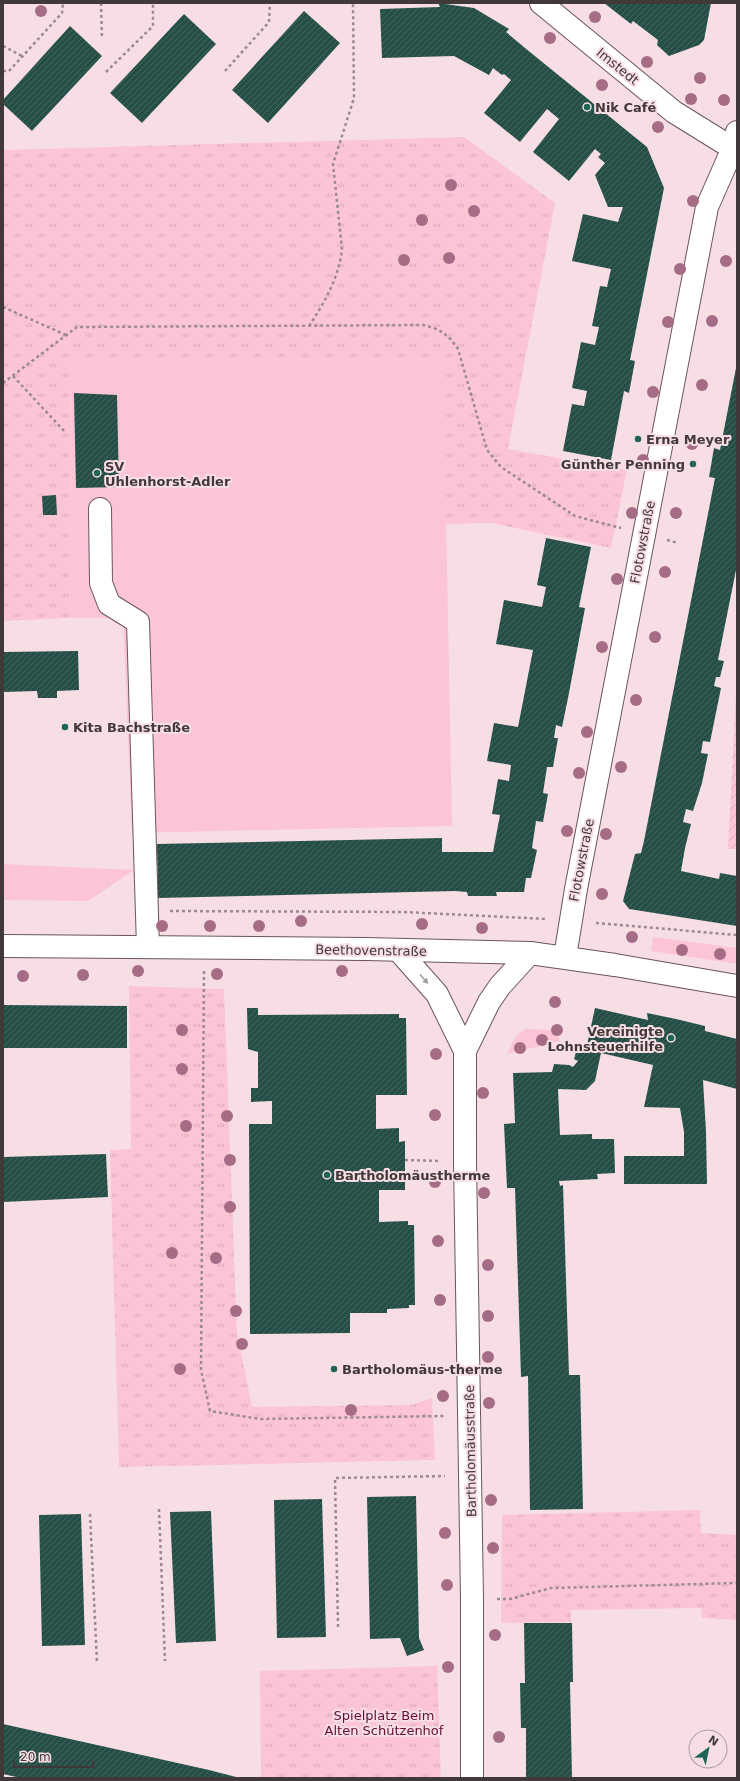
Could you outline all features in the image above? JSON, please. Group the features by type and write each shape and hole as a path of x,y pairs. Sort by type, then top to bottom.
{"street":[{"name":"Imstedt","path":"541,3 674,112 736,144"},
{"name":"Flotowstraße","path":"565,957 570,921 643,534 707,207 736,144"},
{"path":"100,509 101,583 110,604 138,622 148,947"},
{"name":"Beethovenstraße","path":"3,946 398,950 530,953 565,957 737,986"},
{"name":"Bartholomäusstraße","path":"398,950 437,994 465,1051"},
{"name":"Bartholomäusstraße","path":"472,1778 472,1599 465,1161 465,1051 489,1002 530,953"}],"path":[{"path":"3,71 9,71 62,13 63,3"},
{"path":"101,3 102,39"},
{"path":"106,72 153,26 154,3"},
{"path":"225,71 269,22 270,3"},
{"path":"309,326 328,298 341,259 342,248 332,164 354,98 352,3"},
{"path":"3,46 22,56"},
{"path":"3,307 66,335"},
{"path":"3,383 77,327 423,325 437,328 449,336 458,349 487,450 500,467 576,516 678,543"},
{"path":"13,376 65,432"},
{"path":"147,911 404,912 570,921 737,935"},
{"path":"204,949 201,1370 210,1410 260,1419 469,1415"},
{"path":"405,1160 419,1160"},
{"path":"338,1627 335,1478 470,1475"},
{"path":"159,1509 165,1661"},
{"path":"90,1514 96,1663"},
{"path":"472,1599 510,1599 551,1588 737,1583"}],"green space":[{"path":"464,137 555,203 508,449 627,470 611,548 491,523 445,524 442,358 71,362 72,452 69,618 3,621 3,150"},
{"path":"443,358 452,826 132,833 123,618 69,618 72,452 71,362"},
{"path":"737,672 737,849 728,849"},
{"path":"3,864 134,870 88,901 3,900"},
{"path":"653,937 737,948 737,964 651,951"},
{"path":"129,986 224,989 237,1332 252,1407 411,1405 432,1398 435,1460 119,1467 110,1150 131,1149"},
{"path":"525,1029 553,1030 561,1041 507,1054 516,1036"},
{"path":"700,1510 701,1533 737,1535 737,1620 702,1618 701,1608 571,1610 571,1622 501,1623 502,1515"},
{"name":"Spielplatz Beim Alten Schützenhof","path":"437,1666 441,1778 261,1778 260,1671"}],"building":[{"path":"438,3 474,8 509,29 506,32 647,147 664,188 630,360 635,361 629,393 624,391 611,460 563,451 572,404 584,406 587,391 572,388 581,342 595,345 599,327 592,326 600,286 607,287 611,269 572,261 583,214 618,222 623,207 608,207 595,175 605,163 598,157 601,154 595,149 569,181 533,152 559,119 547,109 520,142 484,113 511,80 504,74 502,75 493,68 489,75 454,56 382,58 380,9 440,7"},
{"path":"604,3 711,3 704,40 699,45 669,56 657,45 658,40 633,21 631,24"},
{"path":"304,11 340,43 268,123 232,90"},
{"path":"184,14 216,44 142,123 110,93"},
{"path":"70,26 102,56 32,131 3,104 3,100"},
{"path":"736,368 737,565 718,660 724,661 720,677 716,677 714,686 721,688 710,742 703,741 701,753 708,754 702,783 693,811 686,809 683,822 691,824 681,871 719,879 720,873 737,876 737,926 629,909 623,901 635,854 641,853 644,841 715,478 709,477 714,448 720,450"},
{"path":"74,393 117,395 119,487 76,488"},
{"path":"56,495 57,515 43,515 42,496"},
{"path":"546,538 591,547 579,607 585,608 568,698 562,727 556,725 554,738 558,738 553,767 547,767 543,793 548,794 543,822 536,821 532,848 537,850 531,878 526,878 524,892 496,892 497,896 468,896 467,892 455,891 158,898 157,844 442,838 442,852 493,852 500,815 492,814 498,779 509,781 511,765 487,761 494,723 518,727 533,650 496,644 504,600 542,607 546,587 537,585"},
{"path":"78,651 79,690 57,691 57,698 38,698 37,691 3,692 3,652"},
{"path":"3,1005 127,1006 127,1048 3,1048"},
{"name":"Bartholomäustherme","path":"247,1008 258,1008 258,1015 399,1014 399,1018 406,1018 407,1095 376,1095 376,1129 399,1128 399,1142 405,1141 405,1190 379,1190 379,1222 408,1221 408,1225 414,1225 415,1305 409,1305 409,1308 387,1309 387,1313 350,1313 350,1333 250,1334 249,1124 272,1124 272,1101 251,1102 251,1088 258,1088 258,1052 248,1049"},
{"path":"595,1008 648,1020 647,1013 676,1019 705,1026 705,1031 737,1039 737,1089 703,1080 707,1184 624,1184 624,1156 684,1156 684,1132 680,1108 644,1107 653,1065 601,1053 595,1081 586,1090 558,1089 560,1135 592,1134 592,1139 614,1139 615,1173 597,1174 598,1179 559,1181 560,1186 563,1185 569,1375 580,1375 583,1509 530,1510 528,1376 521,1377 515,1188 507,1188 504,1124 515,1123 513,1073 552,1072 554,1064 569,1065 573,1067 578,1061 574,1059 578,1045 587,1045"},
{"path":"106,1154 108,1197 3,1202 3,1157"},
{"path":"416,1496 419,1638 424,1650 407,1656 400,1638 370,1639 367,1497"},
{"path":"322,1499 326,1637 277,1638 274,1500"},
{"path":"211,1511 216,1641 176,1643 170,1512"},
{"path":"81,1514 85,1645 42,1646 39,1515"},
{"path":"524,1623 572,1623 573,1682 570,1682 572,1778 526,1778 526,1728 521,1728 520,1683 525,1683"},
{"path":"3,1724 240,1778 21,1778 3,1774"}],"place":[{"name":"Nik Café","path":"587,107"},
{"name":"Erna Meyer","path":"638,439"},
{"name":"Günther Penning","path":"693,464"},
{"name":"SV Uhlenhorst-Adler","path":"97,473"},
{"name":"Kita Bachstraße","path":"65,727"},
{"name":"Vereinigte Lohnsteuerhilfe","path":"671,1038"},
{"name":"Bartholomäustherme","path":"327,1175"},
{"name":"Bartholomäus-therme","path":"334,1369"}]}
